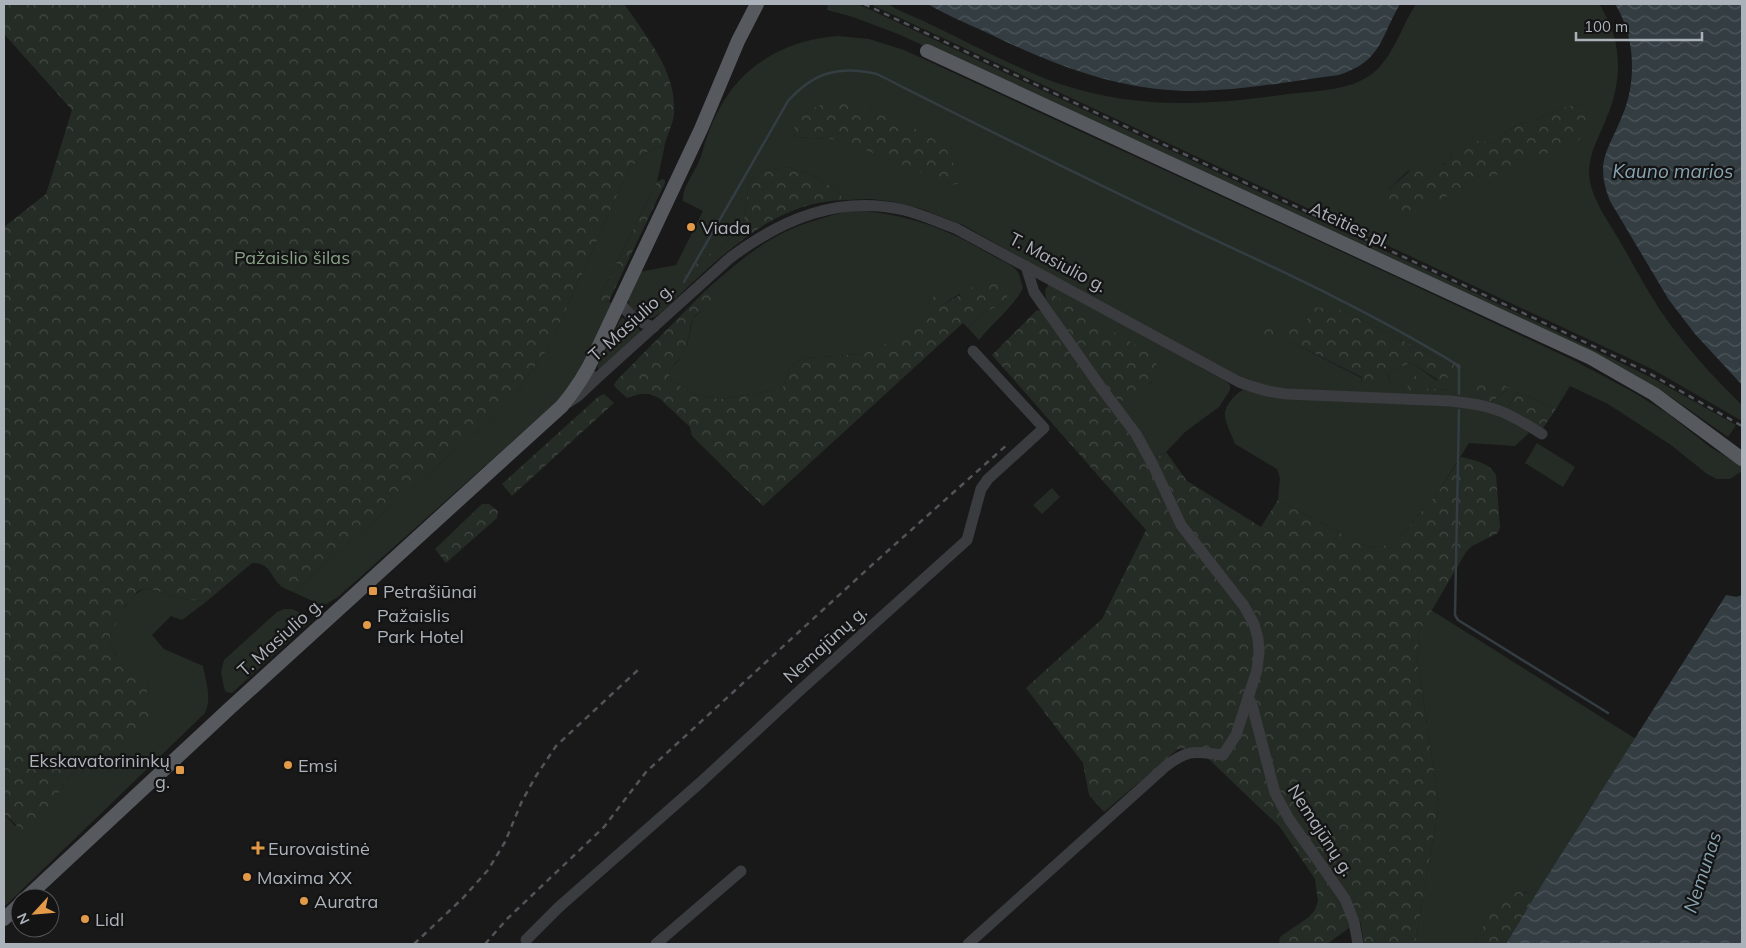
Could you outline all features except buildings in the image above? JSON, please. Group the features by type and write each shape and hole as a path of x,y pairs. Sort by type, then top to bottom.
{"main road":[{"name":"T. Masiulio g.","path":"37,888 230,708 562,406 592,375 620,302 701,129 738,41 757,4"},
{"name":"Ateities pl.","path":"927,51 1591,358 1654,394 1742,459"}],"street":[{"name":"T. Masiulio g.","path":"592,375 654,327 730,258 752,242 793,220 838,207 859,205 883,206 906,210 954,228 1239,382 1256,388 1288,394 1476,404 1514,417 1542,434"},
{"path":"968,944 1172,762 1187,753 1223,755 1236,736 1257,670 1259,652 1254,624 1244,606 1181,525 1153,464 1136,434 1034,292 1026,266"},
{"path":"620,302 627,313 634,319 654,327"},
{"name":"Nemajūnų g.","path":"526,940 559,907 701,782 967,540 981,489 988,479 1044,428 973,352"},
{"name":"Nemajūnų g.","path":"1248,697 1252,705 1274,793 1288,819 1345,898 1354,922 1358,944"},
{"path":"656,944 741,871"}],"green space":[{"name":"Pažaislio šilas","path":"4,4 623,4 659,56 671,84 674,99 674,114 665,144 647,152 629,169 550,345 519,389 490,420 293,592 280,585 266,567 258,563 252,563 207,601 189,600 146,588 138,591 125,606 110,635 111,646 115,654 146,680 148,686 145,702 152,714 152,718 110,757 77,770 67,778 57,797 30,827 22,830 4,814 4,227 46,194 72,110 4,34"},
{"path":"824,4 858,4 1539,323 1654,379 1736,425 1728,437 1671,397 1656,389 1317,225 898,34 853,17 827,10 828,6"},
{"path":"870,4 888,4 1014,65 1060,84 1117,98 1173,103 1201,103 1332,89 1363,80 1380,67 1386,59 1416,4 1599,4 1613,32 1618,61 1618,75 1612,105 1595,145 1589,166 1592,191 1660,310 1699,360 1742,405 1742,421 1652,369","holes":["1578,105 1587,109 1387,191 1408,171 1449,162 1453,152 1463,143 1468,141 1495,142 1518,124 1531,122 1568,106"]},
{"path":"838,36 869,39 904,50 1573,360 1633,392 1667,413 1710,447 1742,466 1742,471 1730,479 1717,479 1707,474 1671,445 1608,404 1570,386 1556,409 1518,392 1506,409 1491,402 1509,389 1483,401 1455,397 1453,390 1423,388 1414,395 1269,387 1243,378 1053,276 963,225 922,209 894,202 871,199 844,200 837,190 816,177 788,167 759,171 749,182 744,220 736,235 687,270 684,275 691,284 662,311 649,318 636,314 628,302 628,297 639,272 676,265 703,211 683,201 684,191 700,159 713,121 731,91 742,77 770,56 786,48 820,38","holes":["812,109 951,184 841,140 795,137 794,128 796,124","1341,310 1450,364 1470,364 1447,378 1436,380 1411,362 1387,374 1391,383 1361,383 1362,378 1289,341 1306,323"]},
{"path":"834,101 845,101 910,126 944,145 961,179 960,182 951,185 841,140 795,137 794,130 800,118 813,108"},
{"path":"1578,105 1587,109 1583,135 1580,139 1398,217 1391,216 1385,199 1387,191 1412,169 1445,164 1454,149 1465,141 1495,142 1518,124 1531,122 1568,106"},
{"path":"665,144 657,182 599,299 603,303 609,301 612,304 576,377 560,399 338,597 326,604 319,604 293,592 490,420 519,389 550,345 629,169 647,152"},
{"path":"788,167 816,177 837,190 844,200 821,202 780,216 742,240 691,284 684,275 687,270 736,235 744,220 749,182 759,171"},
{"path":"663,179 665,183 609,301 603,303 599,299 657,182"},
{"path":"853,210 909,219 943,230 1014,268 1018,273 1023,288 1009,308 979,340 968,328 983,314 1007,300 959,294 943,305 934,297 929,302 926,312 897,339 863,354 804,358 791,366 782,389 720,399 692,394 669,379 670,369 679,360 687,344 693,318 701,311 709,290 705,291 742,259 772,239 808,222"},
{"path":"983,281 1000,282 1007,300 983,314 968,328 963,323 763,506 692,436 690,427 659,398 649,394 640,394 627,398 614,386 616,381 705,291 709,290 714,295 713,302 708,309 694,317 686,347 670,369 669,379 692,394 720,399 782,389 791,366 804,358 863,354 896,339 925,312 934,296 943,305"},
{"path":"1049,284 1227,382 1230,385 1230,390 1219,407 1185,432 1166,452 1155,458 1117,404 1151,383 1158,373 1045,290"},
{"path":"1045,290 1147,352 1159,367 1154,379 1143,389 1117,404 1046,299"},
{"path":"1312,307 1341,310 1450,364 1470,363 1471,370 1441,382 1411,362 1387,374 1391,384 1361,384 1362,377 1289,341 1262,336 1263,327 1306,323"},
{"path":"1037,310 1042,312 1123,424 1148,462 1166,452 1187,481 1261,527 1278,500 1365,546 1378,548 1389,544 1403,532 1437,494 1461,457 1486,465 1496,475 1500,527 1498,533 1472,546 1466,552 1419,632 1417,659 1439,804 1415,944 1364,944 1360,920 1327,944 1279,944 1280,937 1309,917 1315,910 1318,901 1315,879 1280,827 1197,748 1178,749 1104,812 1089,795 1083,763 1026,688 1102,619 1146,530 992,355"},
{"path":"621,318 641,332 598,370 598,365"},
{"path":"1412,370 1423,388 1453,390 1455,397 1414,395 1408,388 1404,372"},
{"path":"1481,376 1510,388 1491,402 1483,401 1469,392"},
{"path":"1243,390 1278,397 1470,407 1501,417 1529,433 1515,446 1469,443 1437,494 1403,532 1389,544 1378,548 1365,546 1278,500 1280,478 1277,469 1235,444 1227,423 1225,412 1228,404"},
{"path":"1518,392 1556,409 1541,431 1506,409"},
{"path":"604,394 614,403 512,496 502,484 598,397"},
{"path":"1537,443 1575,467 1563,487 1525,463"},
{"path":"1052,488 1060,497 1042,514 1033,505"},
{"path":"482,504 489,504 498,511 497,518 446,563 435,549"},
{"path":"146,588 189,600 207,601 182,620 171,616 152,635 164,649 203,666 208,696 205,713 24,888 10,888 10,901 4,907 4,814 15,826 57,797 67,778 77,770 110,757 152,714 144,702 148,686 146,680 121,660 112,647 110,640 113,628 125,607"},
{"path":"284,609 292,609 308,616 310,622 232,693 226,692 221,672 224,660 277,612"},
{"path":"1431,610 1636,739 1536,894 1513,892 1508,894 1496,906 1473,944 1415,944 1439,804 1417,658 1419,632"},
{"path":"1512,891 1536,894 1506,944 1473,944 1495,907"}],"water":[{"path":"928,4 1400,4 1372,55 1364,63 1339,75 1266,85 1192,91 1141,87 1091,75 1020,48"},
{"name":"Kauno marios","path":"1615,4 1742,4 1742,385 1695,334 1669,300 1610,201 1605,187 1603,165 1605,156 1623,114 1632,72 1632,58 1627,29"},
{"name":"Nemunas","path":"1726,595 1736,597 1742,595 1742,944 1506,944 1536,894"}],"waterway":[{"path":"684,282 788,101 808,83 828,73 851,70 864,71 877,74 1393,327 1456,364 1459,369 1459,394"},
{"path":"1459,410 1455,615 1458,620 1608,713"}],"railway":[{"path":"864,4 1647,372 1742,426"},
{"path":"485,944 508,918 604,827 646,772 873,564 1009,443"},
{"path":"414,944 463,898 488,870 505,842 522,801 556,746 639,669"}],"place":[{"name":"Viada","path":"691,227"},
{"name":"Petrašiūnai","path":"373,591"},
{"name":"Pažaislis Park Hotel","path":"367,625"},
{"name":"Emsi","path":"288,765"},
{"name":"Ekskavatorininkų g.","path":"180,770"},
{"name":"Eurovaistinė","path":"258,848"},
{"name":"Maxima XX","path":"247,877"},
{"name":"Auratra","path":"304,901"},
{"name":"Lidl","path":"85,919"}]}
